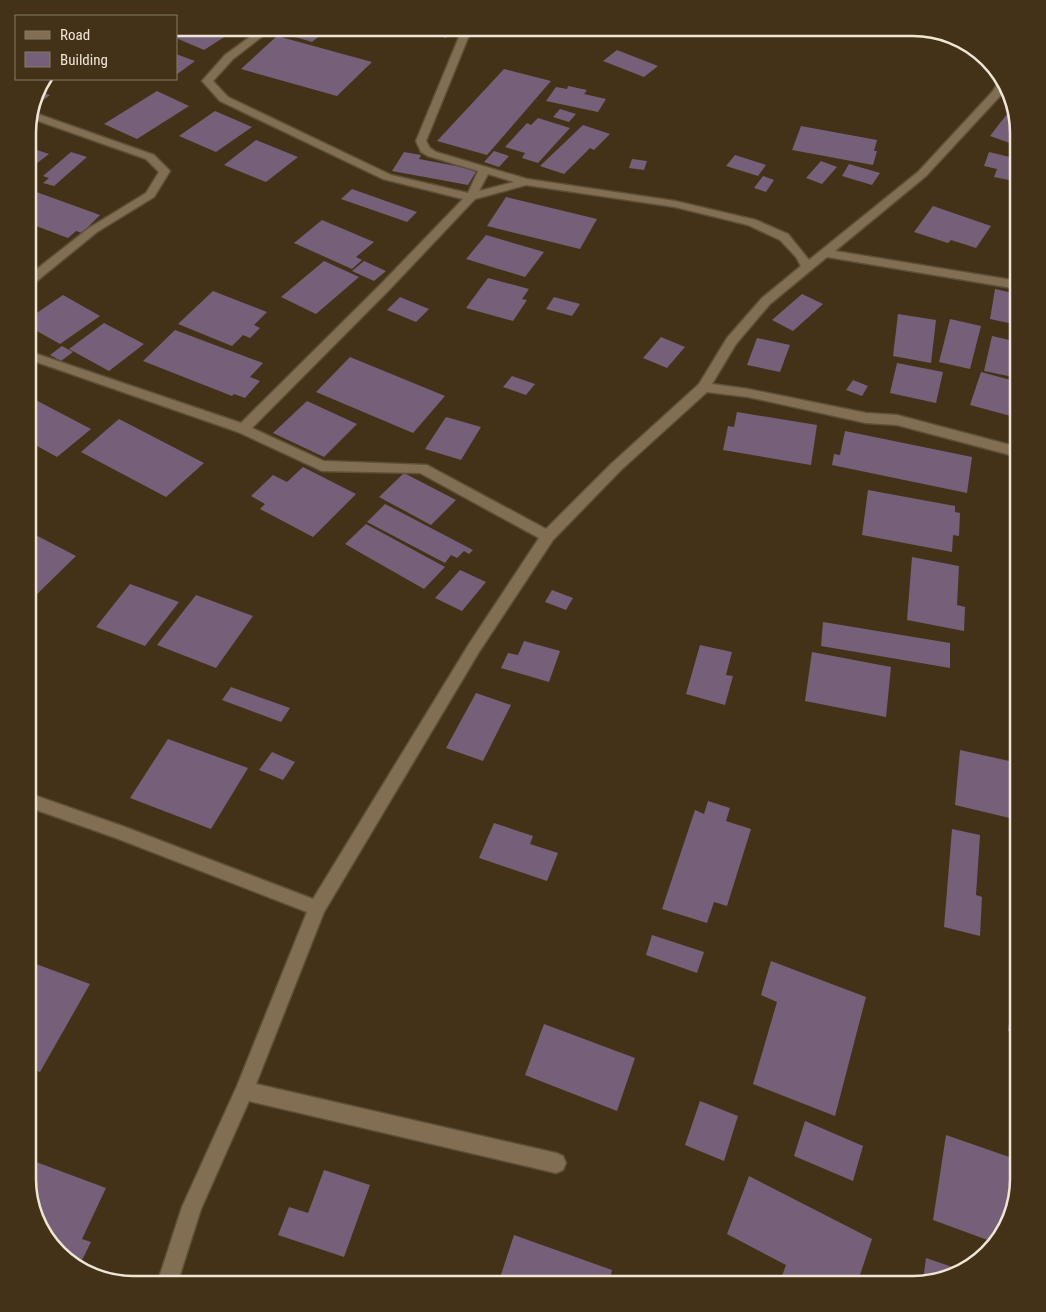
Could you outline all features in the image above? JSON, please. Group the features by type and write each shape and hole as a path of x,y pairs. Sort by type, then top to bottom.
{"street":[{"path":"257,36 229,57 207,81 224,99 386,177 471,197 526,182"},
{"path":"464,36 421,141 425,150 432,154 526,182 675,204 752,222 784,237 801,255 808,268"},
{"path":"170,1276 192,1207 244,1091 317,908 474,648 548,536 616,467 704,386 731,341 766,301 922,174 999,89"},
{"path":"36,276 93,230 150,195 165,171 150,157 38,117"},
{"path":"243,429 385,287 471,197 485,169"},
{"path":"826,253 1010,284"},
{"path":"36,358 243,429 322,466 422,468 548,536"},
{"path":"704,386 748,393 866,418 897,420 1010,450"},
{"path":"36,803 119,832 317,908"},
{"path":"244,1091 556,1163"}],"building":[{"path":"178,36 226,36 204,50 178,39"},
{"path":"277,36 372,62 337,96 241,69"},
{"path":"292,36 319,36 312,42"},
{"path":"617,50 658,66 644,77 603,61"},
{"path":"178,55 195,61 178,74"},
{"path":"504,69 551,81 487,155 437,141"},
{"path":"568,86 587,90 584,94 606,99 598,112 546,101 556,87 567,89"},
{"path":"157,91 189,106 137,139 104,124"},
{"path":"45,93 50,95 42,101"},
{"path":"560,109 576,114 569,122 553,117"},
{"path":"215,111 252,127 216,152 179,136"},
{"path":"1007,114 1007,114 1010,143 990,136"},
{"path":"538,118 570,128 538,163 522,158 525,153 505,147 527,123 531,125"},
{"path":"583,125 610,134 594,150 590,148 564,174 540,166"},
{"path":"801,126 877,140 874,151 877,151 873,165 792,150"},
{"path":"256,140 298,157 266,182 224,165"},
{"path":"36,150 49,154 36,164"},
{"path":"494,151 509,156 499,167 484,162"},
{"path":"71,152 87,157 54,186 43,183 49,178 43,176"},
{"path":"404,152 421,155 419,159 477,170 468,185 392,171"},
{"path":"989,152 1010,157 1010,180 994,177 997,169 984,166"},
{"path":"735,155 766,165 758,176 726,166"},
{"path":"632,159 647,161 644,170 629,168"},
{"path":"821,161 837,167 822,184 806,178"},
{"path":"849,164 880,173 872,185 842,176"},
{"path":"763,176 774,180 766,192 754,188"},
{"path":"352,189 417,212 407,222 341,199"},
{"path":"36,192 100,215 82,233 76,231 68,238 36,226"},
{"path":"506,197 597,219 580,249 487,226"},
{"path":"933,206 991,226 976,248 951,240 948,243 914,232"},
{"path":"322,220 374,242 356,257 362,260 352,269 294,243"},
{"path":"486,235 544,252 525,277 466,259"},
{"path":"324,261 359,277 316,314 281,297"},
{"path":"364,261 386,271 374,281 352,271"},
{"path":"488,278 529,289 522,299 527,300 513,321 466,308"},
{"path":"995,289 1010,292 1010,323 990,319"},
{"path":"213,291 267,312 254,325 260,328 250,338 243,335 232,346 178,324"},
{"path":"802,294 823,304 793,331 772,320"},
{"path":"63,295 100,316 60,344 36,330 36,314"},
{"path":"400,297 429,309 416,322 387,310"},
{"path":"554,297 580,304 572,316 546,309"},
{"path":"898,314 936,320 931,363 893,356"},
{"path":"950,319 981,326 970,369 939,362"},
{"path":"104,323 144,344 109,371 69,349"},
{"path":"175,330 263,363 250,377 260,381 245,398 234,394 232,396 143,361"},
{"path":"992,336 1010,340 1010,376 984,371"},
{"path":"661,337 685,347 667,368 643,358"},
{"path":"757,338 790,345 780,372 747,365"},
{"path":"62,346 73,352 61,361 50,355"},
{"path":"350,357 445,396 413,433 316,392"},
{"path":"897,363 943,372 936,403 890,393"},
{"path":"981,372 1010,380 1010,416 970,405"},
{"path":"512,376 535,384 526,395 503,387"},
{"path":"853,380 868,386 862,396 846,390"},
{"path":"36,400 91,429 57,457 36,445"},
{"path":"307,401 357,424 324,457 273,433"},
{"path":"737,412 817,425 811,465 723,450 728,426 734,427"},
{"path":"446,417 481,427 461,460 425,449"},
{"path":"119,419 204,463 166,497 81,452"},
{"path":"845,431 972,457 967,493 832,465 834,454 840,455"},
{"path":"303,467 356,494 313,537 260,509 265,504 251,496 273,475 287,482"},
{"path":"404,473 456,500 431,525 379,497"},
{"path":"868,490 955,506 955,512 960,513 959,536 953,535 952,552 862,535"},
{"path":"385,504 473,550 469,554 464,551 457,558 451,555 445,563 367,522"},
{"path":"366,524 445,567 424,589 345,544"},
{"path":"36,535 76,556 36,595"},
{"path":"912,557 959,566 957,605 965,607 964,631 907,620"},
{"path":"460,570 486,582 462,611 435,598"},
{"path":"130,584 179,602 145,646 96,627"},
{"path":"552,590 573,598 566,610 545,602"},
{"path":"196,595 253,616 216,668 157,645"},
{"path":"823,622 950,643 950,668 821,646"},
{"path":"524,641 560,651 549,682 501,668 508,653 518,655"},
{"path":"700,645 732,652 726,675 733,676 725,705 686,694"},
{"path":"812,652 891,667 886,717 805,701"},
{"path":"231,687 290,708 281,722 222,700"},
{"path":"476,693 511,705 483,761 446,748"},
{"path":"168,739 248,768 211,829 130,798"},
{"path":"960,750 1010,761 1010,818 955,805"},
{"path":"272,752 295,762 283,780 259,770"},
{"path":"708,801 730,808 726,821 751,829 727,906 714,902 707,923 662,909 695,810 704,814"},
{"path":"494,823 533,836 530,844 558,853 547,881 479,858"},
{"path":"952,829 980,835 976,895 982,897 980,936 944,927"},
{"path":"652,935 704,952 697,973 646,955"},
{"path":"771,961 866,997 835,1116 753,1084 777,1002 761,995"},
{"path":"36,964 90,984 40,1072 36,1071"},
{"path":"1010,1014 1010,1032 1008,1031"},
{"path":"544,1024 635,1058 617,1111 525,1075"},
{"path":"700,1101 738,1116 724,1161 685,1145"},
{"path":"805,1121 863,1146 853,1181 794,1156"},
{"path":"946,1135 1010,1157 1010,1185 1005,1210 988,1240 933,1220"},
{"path":"36,1162 106,1188 82,1239 91,1242 82,1261 60,1243 46,1221 40,1204 37,1191"},
{"path":"324,1170 370,1185 344,1257 278,1235 289,1207 308,1213"},
{"path":"749,1176 872,1239 860,1276 782,1276 786,1265 727,1234"},
{"path":"514,1235 612,1270 611,1276 501,1276"},
{"path":"926,1258 952,1267 938,1272 924,1275"}]}
